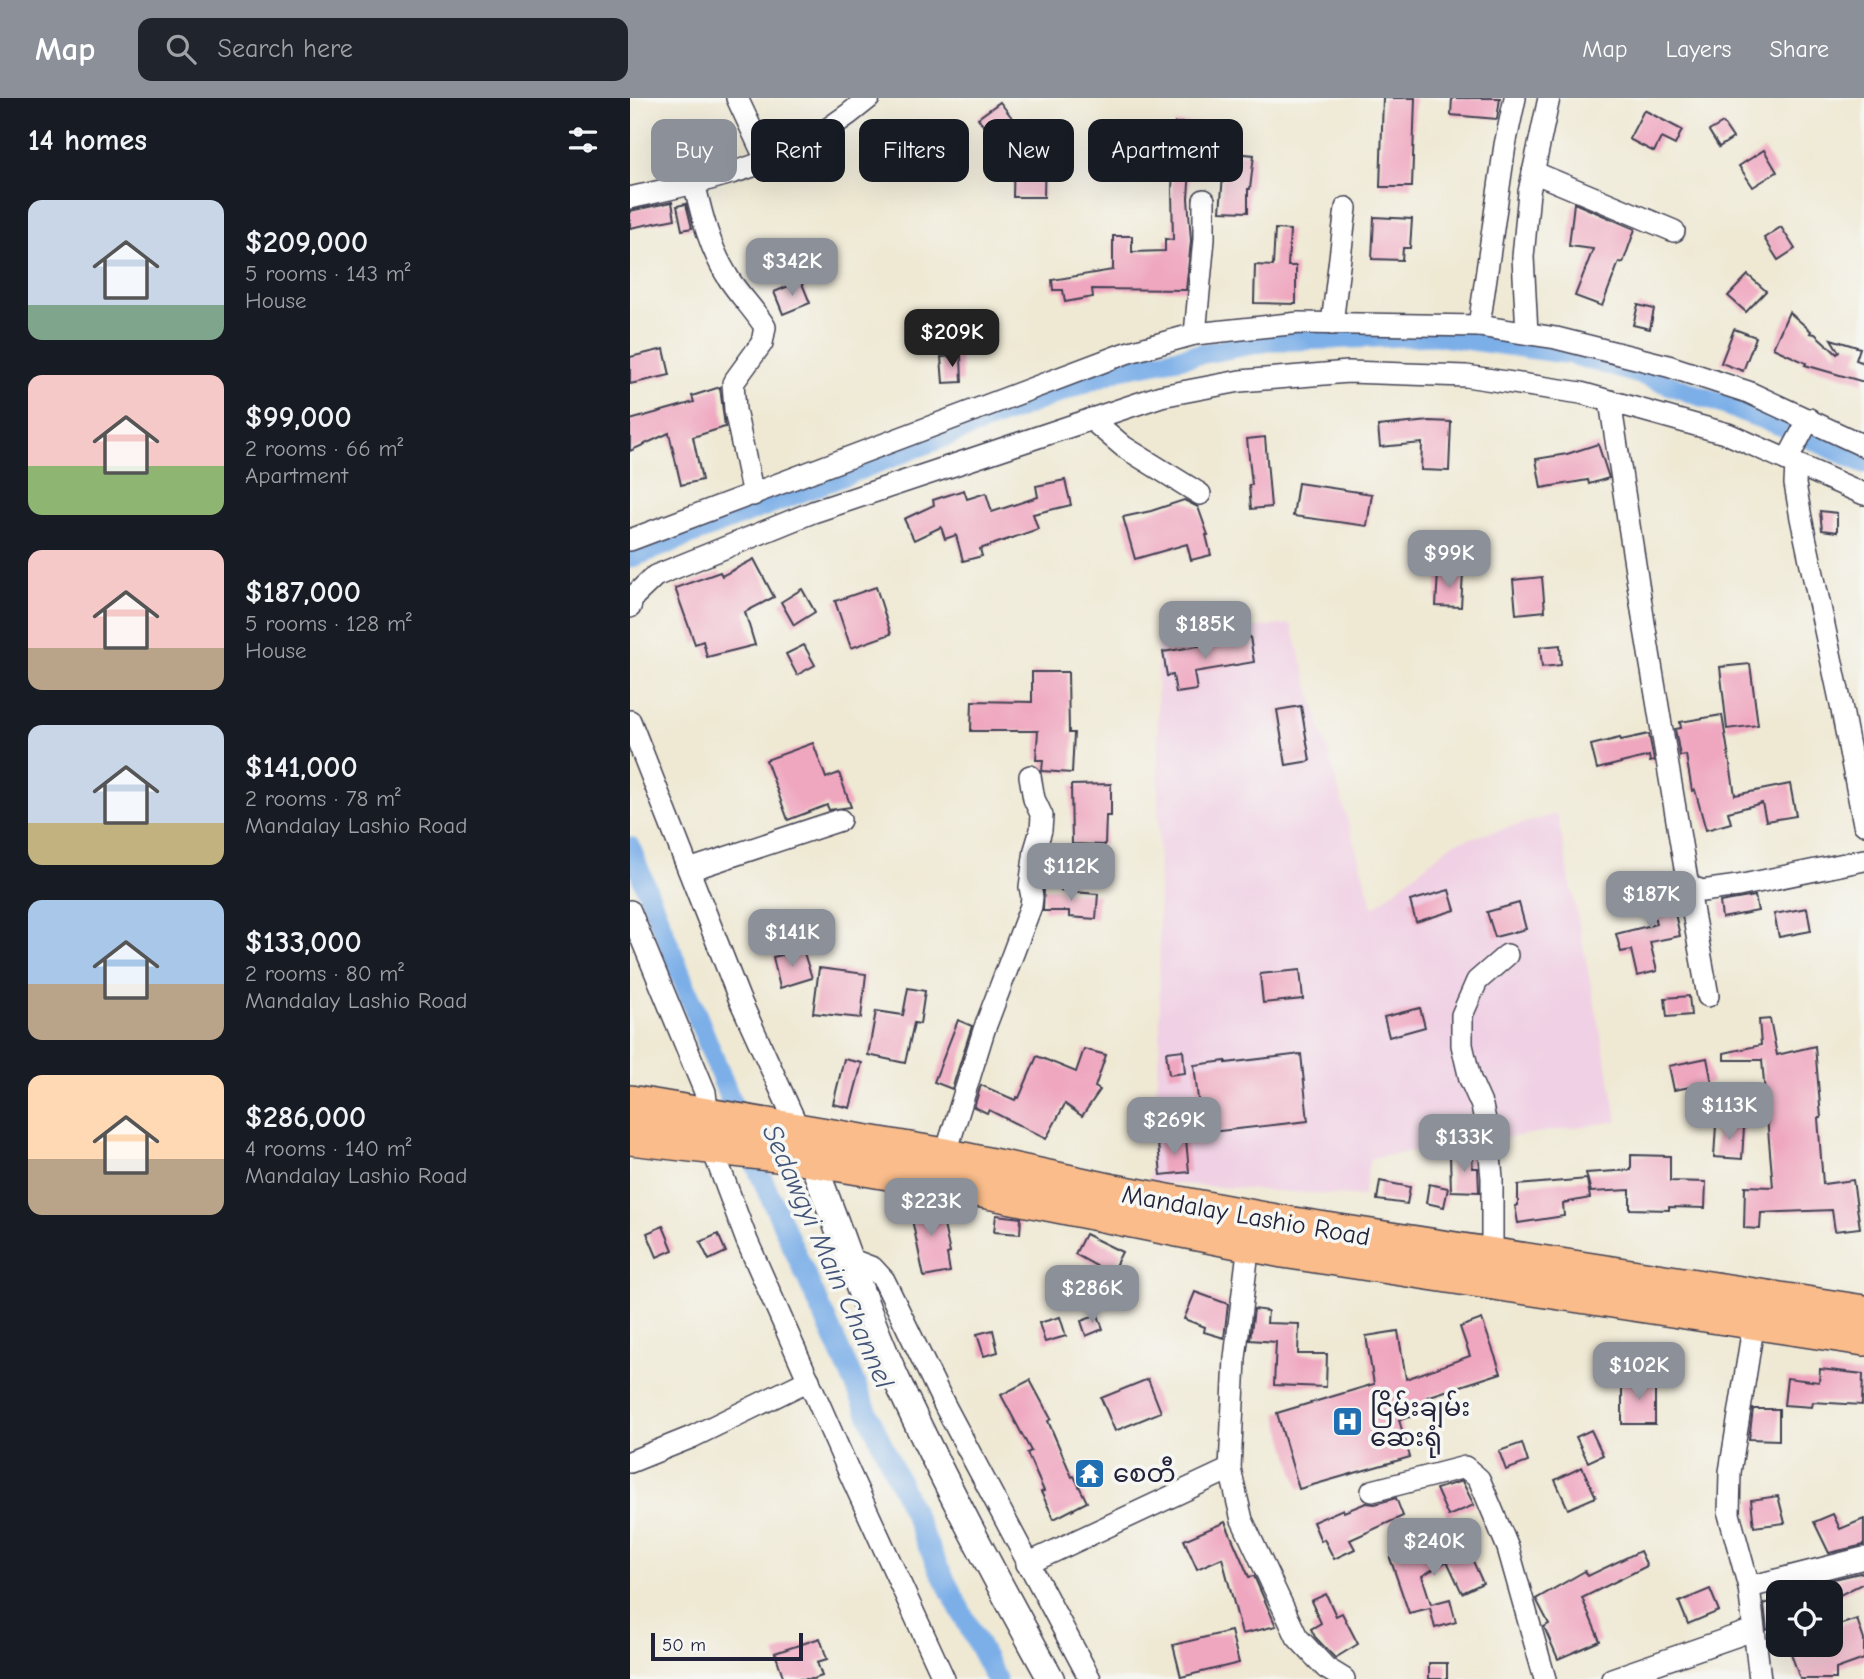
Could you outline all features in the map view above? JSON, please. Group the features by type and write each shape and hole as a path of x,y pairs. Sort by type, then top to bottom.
{"highway":[{"name":"Mandalay Lashio Road","path":"630,1103 716,1132 796,1144 945,1156 1114,1192 1287,1224 1864,1313"},
{"name":"Mandalay Lashio Road","path":"630,1137 716,1132"},
{"name":"Mandalay Lashio Road","path":"796,1144 912,1176 1249,1243 1864,1338"}],"street":[{"path":"737,98 751,128"},
{"path":"844,119 869,98"},
{"path":"1479,326 1505,145 1515,98"},
{"path":"1527,333 1522,257 1533,172 1549,98"},
{"path":"1533,172 1674,231"},
{"path":"630,198 694,182 710,246 730,281 753,307 765,327 762,343 733,383 735,410 753,495"},
{"path":"1195,334 1204,201"},
{"path":"1332,324 1346,208"},
{"path":"630,540 1126,354 1195,334 1300,323 1479,326 1527,333 1668,366 1748,392 1807,422 1864,446"},
{"path":"630,607 633,597 656,576 813,512 1161,396 1240,381 1348,372 1466,376 1581,393 1728,433 1864,494"},
{"path":"1610,401 1686,880 1708,996"},
{"path":"1091,419 1124,447 1200,494"},
{"path":"1807,422 1791,459 1864,824"},
{"path":"630,721 796,1144 847,1258 899,1386 996,1581 1051,1679"},
{"path":"945,1156 984,1030 1031,906 1030,887 1042,816 1034,799 1030,776"},
{"path":"689,870 840,820"},
{"path":"1686,880 1692,887 1702,891 1864,860"},
{"path":"630,911 705,1092 747,1241 944,1679"},
{"path":"1492,1255 1492,1178 1488,1134 1462,1045 1462,1015 1477,981 1507,955"},
{"path":"1249,1243 1235,1358 1230,1469 1242,1520 1297,1637 1326,1668 1343,1679"},
{"path":"847,1258 873,1268 884,1280 945,1406 1090,1679"},
{"path":"1754,1321 1730,1472 1729,1514 1749,1587 1760,1679"},
{"path":"630,1462 702,1433 808,1380"},
{"path":"1372,1491 1465,1467 1479,1479 1508,1548 1545,1679"},
{"path":"1027,1564 1230,1469"},
{"path":"1749,1587 1864,1558"},
{"path":"1612,1679 1753,1630"}],"shaded area":[{"path":"1291,624 1373,908 1453,843 1557,814 1618,1121 1370,1158 1363,1197 1149,1182 1160,1039 1157,637"}],"building":[{"path":"1383,98 1415,98 1412,187 1380,187"},
{"path":"1452,98 1500,98 1497,119 1451,115"},
{"path":"1000,102 1013,119 983,119 983,125 978,118"},
{"path":"1644,110 1682,130 1675,145 1661,138 1654,152 1629,139"},
{"path":"1723,123 1733,138 1719,147 1709,131"},
{"path":"1764,150 1777,172 1753,187 1739,166"},
{"path":"1243,154 1254,155 1248,189 1248,212 1220,211 1222,182 1243,182"},
{"path":"1013,182 1044,182 1044,197 1013,197"},
{"path":"1172,182 1189,182 1191,241 1186,290 1092,289 1093,297 1065,302 1063,290 1053,290 1052,280 1113,270 1113,236 1132,236 1132,252 1165,251 1165,239 1173,240"},
{"path":"672,202 675,219 630,228 630,211"},
{"path":"1574,203 1635,229 1623,263 1619,262 1602,306 1575,296 1593,249 1569,246"},
{"path":"686,204 692,228 682,230 677,206"},
{"path":"1374,217 1412,219 1410,248 1403,248 1402,260 1372,259"},
{"path":"1781,227 1795,249 1778,260 1764,238"},
{"path":"1275,229 1290,230 1288,266 1296,266 1296,304 1254,303 1255,265 1273,266"},
{"path":"1748,275 1766,291 1746,312 1728,296"},
{"path":"801,281 810,303 783,314 774,292"},
{"path":"1638,305 1654,309 1650,329 1633,325"},
{"path":"1789,312 1837,354 1839,352 1831,339 1860,348 1856,360 1864,363 1864,382 1805,365 1806,363 1773,348"},
{"path":"1734,329 1756,337 1743,371 1721,363"},
{"path":"664,349 670,375 630,384 630,357"},
{"path":"961,356 962,382 943,383 941,357"},
{"path":"720,387 725,427 693,437 702,480 681,485 669,433 630,451 630,420 694,402 692,396"},
{"path":"1430,421 1451,422 1449,471 1421,470 1422,443 1380,447 1378,426"},
{"path":"1265,437 1271,507 1251,509 1249,485 1252,485 1247,439"},
{"path":"1598,444 1609,478 1589,484 1588,480 1541,488 1536,459 1567,454"},
{"path":"1065,480 1071,505 1033,514 1038,529 980,549 982,556 963,561 956,535 945,539 941,527 914,540 904,519 934,505 933,500 964,490 967,499 986,493 992,512 1038,497 1036,486"},
{"path":"1298,483 1372,494 1367,526 1293,516"},
{"path":"1184,500 1198,507 1208,535 1211,555 1191,560 1187,544 1135,559 1123,517"},
{"path":"1820,511 1837,513 1837,532 1822,530"},
{"path":"754,559 774,597 745,612 755,645 707,657 703,641 695,644 675,588 720,572 722,576"},
{"path":"1438,572 1463,573 1461,607 1436,606"},
{"path":"1542,577 1545,611 1516,614 1513,580"},
{"path":"876,587 891,634 851,648 835,601"},
{"path":"802,589 815,612 794,625 781,602"},
{"path":"1250,637 1254,662 1194,672 1197,690 1176,693 1173,675 1167,676 1163,652"},
{"path":"804,645 815,665 797,675 786,654"},
{"path":"1560,645 1561,665 1542,667 1540,647"},
{"path":"1750,664 1758,725 1727,729 1720,667"},
{"path":"1032,672 1068,672 1069,733 1074,733 1072,773 1042,771 1043,760 1036,760 1038,731 971,731 972,701 1032,702"},
{"path":"1301,706 1310,761 1286,765 1277,710"},
{"path":"1722,715 1735,795 1790,784 1796,816 1766,821 1762,803 1728,812 1731,823 1706,830 1695,790 1692,791 1686,755 1680,756 1675,729 1681,728 1680,722"},
{"path":"1649,734 1654,761 1650,762 1649,756 1597,769 1591,745"},
{"path":"813,743 826,778 839,773 851,807 829,810 827,805 788,820 766,760"},
{"path":"1111,784 1111,816 1106,816 1105,845 1072,844 1071,785"},
{"path":"1668,882 1680,936 1650,942 1657,971 1637,976 1631,950 1621,952 1616,934 1656,924 1648,887"},
{"path":"1044,888 1098,894 1096,919 1069,917 1069,911 1043,911"},
{"path":"1449,890 1455,910 1416,922 1410,901"},
{"path":"1755,896 1758,911 1722,918 1720,902"},
{"path":"1519,903 1526,929 1495,937 1487,912"},
{"path":"1807,908 1811,931 1779,937 1774,914"},
{"path":"803,950 812,978 780,988 773,957"},
{"path":"819,968 866,974 861,1018 813,1013"},
{"path":"1300,970 1303,999 1263,1003 1260,974"},
{"path":"908,988 925,991 920,1024 914,1023 905,1063 868,1055 876,1011 903,1015"},
{"path":"1689,996 1691,1015 1667,1017 1665,998"},
{"path":"1420,1008 1425,1027 1389,1037 1384,1017"},
{"path":"1770,1019 1777,1055 1815,1046 1823,1184 1853,1180 1860,1228 1835,1231 1832,1210 1761,1213 1760,1229 1744,1228 1745,1186 1773,1187 1762,1060 1724,1060 1724,1053 1761,1045 1759,1020"},
{"path":"958,1020 972,1026 952,1089 934,1082"},
{"path":"1084,1049 1106,1055 1095,1087 1100,1090 1082,1116 1065,1104 1046,1139 989,1110 987,1113 974,1107 981,1085 1015,1100 1019,1098 1037,1056 1076,1072"},
{"path":"1183,1050 1185,1073 1169,1075 1166,1052"},
{"path":"1301,1054 1308,1121 1202,1133 1194,1065"},
{"path":"1707,1058 1712,1083 1674,1090 1669,1066"},
{"path":"844,1059 862,1063 850,1108 833,1104"},
{"path":"1716,1125 1744,1127 1742,1159 1714,1157"},
{"path":"1186,1139 1189,1172 1161,1175 1158,1143"},
{"path":"1450,1155 1473,1156 1472,1168 1478,1168 1479,1192 1451,1191"},
{"path":"1631,1155 1670,1156 1670,1181 1706,1182 1705,1208 1630,1209 1630,1190 1591,1192 1586,1173 1631,1170"},
{"path":"1587,1179 1590,1198 1563,1203 1564,1216 1518,1223 1515,1206 1518,1205 1518,1185"},
{"path":"1380,1181 1410,1187 1407,1204 1377,1200"},
{"path":"1429,1184 1448,1188 1444,1207 1426,1203"},
{"path":"939,1202 950,1253 947,1254 950,1272 924,1277 909,1205"},
{"path":"996,1215 1021,1218 1020,1234 994,1232"},
{"path":"663,1226 673,1250 657,1257 647,1233"},
{"path":"718,1234 726,1252 709,1260 700,1242"},
{"path":"1085,1234 1122,1252 1111,1274 1075,1254"},
{"path":"1195,1292 1228,1304 1224,1338 1204,1332 1205,1327 1184,1319"},
{"path":"1254,1309 1268,1311 1267,1323 1299,1324 1298,1354 1327,1354 1326,1387 1274,1385 1276,1342 1250,1340"},
{"path":"1098,1315 1103,1329 1086,1336 1081,1321"},
{"path":"1060,1317 1066,1336 1045,1342 1039,1323"},
{"path":"1482,1319 1501,1373 1427,1397 1431,1411 1399,1420 1410,1457 1299,1489 1277,1413 1374,1384 1366,1336 1398,1331 1406,1379 1470,1356 1460,1327"},
{"path":"993,1330 998,1352 984,1356 977,1334"},
{"path":"1820,1369 1863,1374 1862,1405 1813,1402 1812,1407 1784,1405 1787,1378 1819,1382"},
{"path":"1148,1379 1161,1412 1115,1431 1101,1398"},
{"path":"1655,1379 1655,1424 1622,1424 1622,1380"},
{"path":"1030,1380 1051,1419 1048,1421 1072,1477 1074,1476 1087,1502 1054,1519 1027,1453 1031,1451 1001,1395"},
{"path":"1753,1409 1779,1409 1779,1440 1749,1439"},
{"path":"1591,1430 1603,1455 1588,1462 1576,1437"},
{"path":"1522,1443 1528,1462 1506,1470 1499,1451"},
{"path":"1582,1467 1596,1497 1568,1509 1555,1480"},
{"path":"1462,1481 1474,1505 1448,1516 1436,1489"},
{"path":"1778,1496 1785,1523 1754,1527 1751,1500"},
{"path":"1396,1498 1403,1516 1350,1540 1355,1549 1334,1559 1324,1539 1321,1541 1313,1522 1343,1509 1344,1512 1366,1503 1375,1504"},
{"path":"1833,1514 1840,1529 1864,1519 1864,1545 1829,1553 1814,1522"},
{"path":"1225,1522 1249,1577 1254,1576 1276,1626 1242,1634 1222,1558 1197,1569 1184,1540"},
{"path":"1451,1536 1460,1552 1467,1548 1483,1583 1462,1593 1447,1561 1422,1576 1431,1604 1450,1599 1456,1622 1435,1628 1430,1608 1409,1613 1390,1558 1413,1550 1415,1556"},
{"path":"1640,1551 1647,1566 1582,1598 1600,1641 1558,1659 1544,1627 1549,1624 1536,1599 1585,1571 1588,1576"},
{"path":"1864,1572 1864,1583 1843,1594 1843,1580 1830,1580"},
{"path":"1710,1589 1719,1611 1688,1624 1679,1602"},
{"path":"1326,1594 1336,1616 1342,1613 1358,1644 1335,1658 1311,1629 1321,1623 1311,1601"},
{"path":"1857,1619 1864,1640 1864,1659 1836,1669 1836,1679 1800,1679 1792,1657 1843,1657 1843,1624"},
{"path":"1231,1631 1239,1663 1181,1677 1173,1645"},
{"path":"820,1638 827,1659 817,1662 822,1676 813,1679 784,1679 775,1653"},
{"path":"1429,1663 1447,1663 1447,1679 1429,1679"}],"waterway":[{"path":"630,558 1120,369 1269,341 1435,335 1571,354 1643,375 1785,427 1864,463"},
{"name":"Sedawgyi Main Channel","path":"630,847 759,1172 935,1561 996,1679"}],"place":[{"name":"ငြိမ်းချမ်း ဆေးရုံ","path":"1347,1422"},
{"name":"စေတီ","path":"1090,1473"}]}
